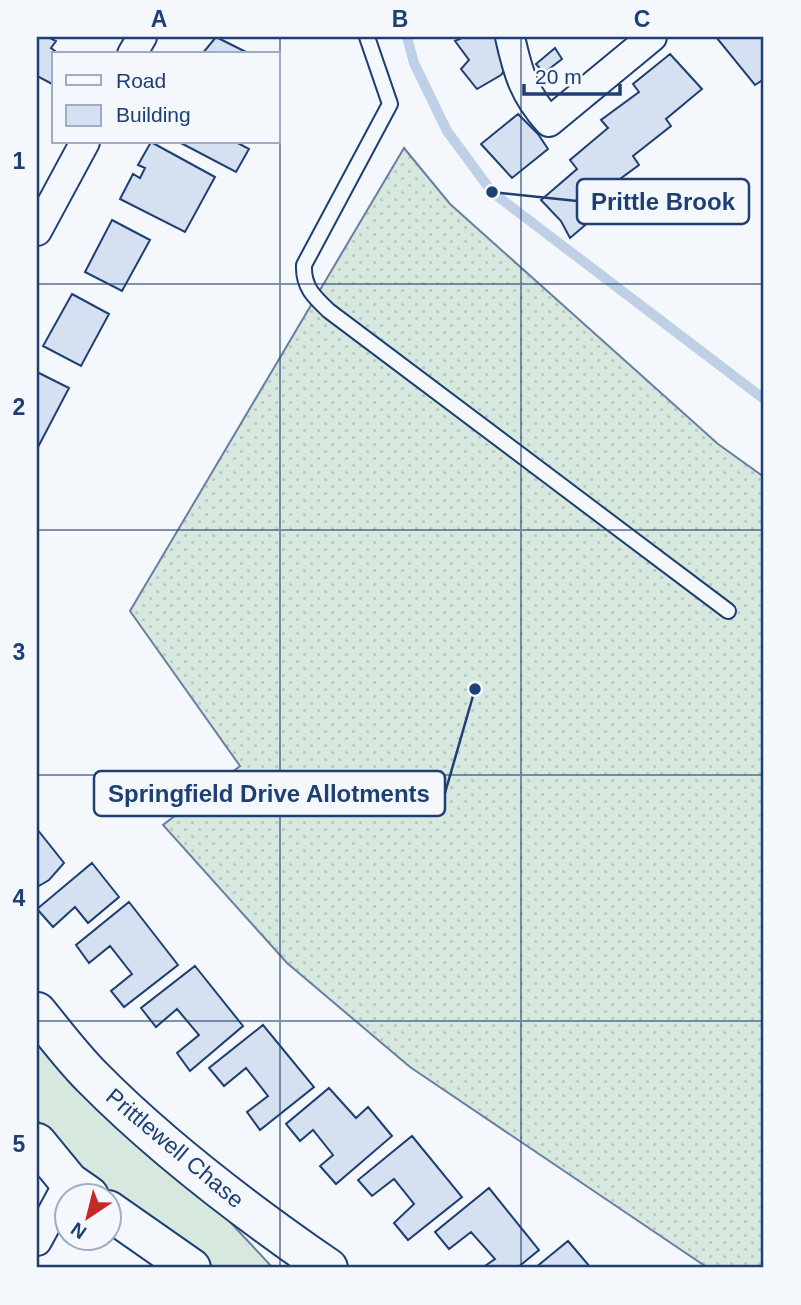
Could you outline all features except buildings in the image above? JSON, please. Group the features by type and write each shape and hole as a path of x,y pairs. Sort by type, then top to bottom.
{"street":[{"path":"510,37 517,71 530,100 549,122 652,37"},
{"path":"37,231 84,144"},
{"name":"Prittlewell Chase","path":"37,1012 101,1085 169,1148 279,1235 328,1268"},
{"path":"37,1143 73,1182"},
{"path":"122,1221 179,1265"},
{"path":"37,1241 52,1222"},
{"path":"279,1235 309,1268"}],"lane":[{"path":"367,37 390,104 304,265 303,277 312,295 340,320 728,611"}],"shaded area":[{"path":"404,148 450,204 718,444 764,477 764,1268 708,1268 410,1067 287,963 163,825 240,766 130,611"},
{"path":"37,1034 217,1208 273,1268 215,1268 122,1203 122,1182 94,1182 37,1120"}],"waterway":[{"path":"407,37 414,63 447,131 492,192 764,399"}],"place":[{"name":"Prittle Brook","path":"492,192"},
{"name":"Springfield Drive Allotments","path":"475,689"}]}
